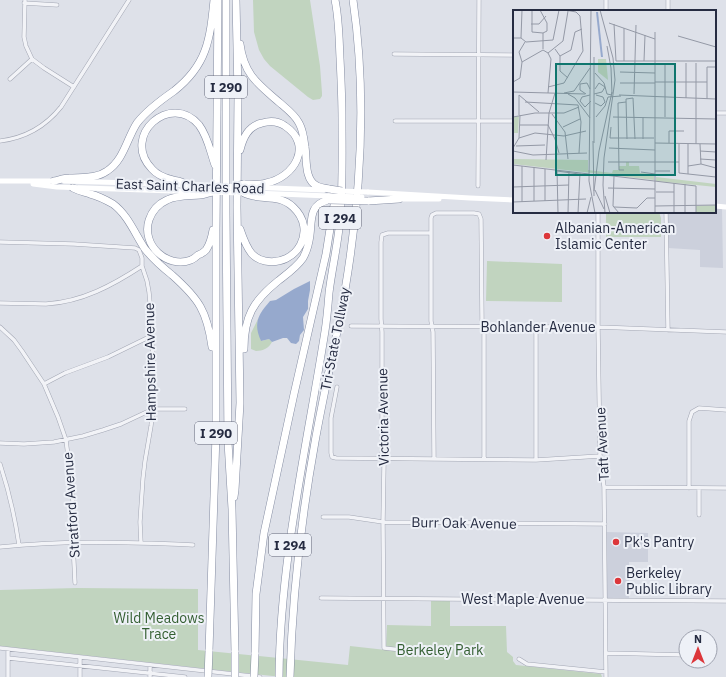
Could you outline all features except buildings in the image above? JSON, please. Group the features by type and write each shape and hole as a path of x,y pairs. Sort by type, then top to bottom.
{"highway":[{"path":"54,181 67,178 98,176 114,166 141,118 185,82 201,62 209,38 214,0"},
{"name":"I 290","path":"208,677 216,434 218,0"},
{"name":"I 290","path":"226,0 228,426 236,652 235,677"},
{"path":"232,509 235,490 240,403 236,0"},
{"path":"236,0 241,51 244,64 254,80 286,108 298,122 304,139 310,179 313,183 329,194 399,199"},
{"name":"Tri-State Tollway","path":"279,677 279,656 285,576 325,330 329,292 338,242 340,218 342,172 342,89 339,27 335,0"},
{"name":"Tri-State Tollway","path":"290,677 296,579 303,516 315,442 345,291 355,219 359,173 361,101 357,33 353,0"},
{"path":"187,185 183,182 166,178 158,174 152,169 144,157 142,148 143,136 151,123 160,117 170,114 180,114 197,123 206,136 217,170"},
{"path":"232,187 244,188 266,183 279,179 290,171 298,158 299,148 297,139 290,130 282,124 266,122 258,124 250,129 244,137 239,156 238,168"},
{"path":"254,677 256,594 264,533 326,254 333,210 342,172"},
{"path":"73,188 106,200 118,209 152,256 196,299 206,316 213,354 216,384"},
{"path":"238,225 251,253 262,260 276,262 291,256 300,246 303,237 304,227 294,208 276,199 250,196 244,188"},
{"path":"240,403 243,393 245,331 249,315 262,295 297,266 303,258 309,244 313,211 329,194 342,191"},
{"path":"212,192 175,197 166,200 156,208 149,219 147,227 148,237 153,248 165,258 178,262 191,260 206,250 211,238 216,216"}],"main road":[{"name":"East Saint Charles Road","path":"0,181 52,187 201,193"},
{"name":"East Saint Charles Road","path":"12,182 54,181 232,187"},
{"name":"East Saint Charles Road","path":"212,192 244,188 329,194"},
{"path":"342,191 368,197 513,200"},
{"path":"399,199 428,200 470,198"},
{"path":"716,206 726,207"}],"street":[{"path":"0,141 20,137 33,132 52,118 61,107 129,0"},
{"path":"478,186 479,0"},
{"path":"57,5 24,1 24,36 26,46 32,59 74,87"},
{"path":"394,54 513,55"},
{"path":"10,79 32,59"},
{"path":"395,120 513,121"},
{"path":"434,458 432,326 430,321 431,218 432,215 436,213 474,213 479,214 481,219 484,458"},
{"name":"Taft Avenue","path":"598,213 600,456 604,487 606,677"},
{"path":"666,213 668,330"},
{"name":"Victoria Avenue","path":"420,652 384,648 381,242 382,234 430,233"},
{"name":"Hampshire Avenue","path":"0,242 135,248 142,255 142,266 147,281 151,303 153,409 143,478 141,543"},
{"path":"0,303 46,304 65,302 105,288 142,266"},
{"name":"Bohlander Avenue","path":"351,326 598,327 726,332"},
{"name":"Stratford Avenue","path":"0,327 14,340 44,384 66,440 73,494 75,583"},
{"path":"536,327 536,460"},
{"path":"44,384 65,373 108,357 151,336"},
{"path":"337,387 331,418 332,457 484,458 536,460 600,456"},
{"path":"689,488 689,421 692,412 699,408 726,410"},
{"path":"0,443 38,443 66,440 104,430 153,409 185,409"},
{"path":"0,464 9,494 19,545"},
{"path":"604,487 726,488"},
{"path":"699,488 699,515"},
{"name":"Burr Oak Avenue","path":"323,517 349,517 383,522 605,524"},
{"path":"0,548 19,545 74,542 141,543 193,546"},
{"name":"West Maple Avenue","path":"321,598 726,601"},
{"path":"0,648 260,677"},
{"path":"8,649 8,677"},
{"path":"606,653 678,655"},
{"path":"80,657 80,677"},
{"path":"8,658 150,675 185,677"},
{"path":"519,660 527,664 606,672"},
{"path":"150,665 150,675"}],"shaded area":[{"path":"716,207 722,208 723,268 700,267 700,250 668,248 667,213 716,213"},
{"path":"606,532 648,533 648,562 629,562 629,601 607,601"}],"green space":[{"path":"253,0 310,0 320,66 322,96 320,99 313,100 308,97 270,66 264,59 259,50 254,32"},
{"path":"659,213 661,218 661,237 606,237 606,214"},
{"path":"487,261 562,264 562,302 486,301"},
{"path":"259,317 257,323 261,341 269,339 272,342 266,349 256,351 251,349 251,333"},
{"path":"77,588 198,589 198,650 348,665 350,646 386,650 387,625 431,626 431,601 450,601 450,626 506,626 507,652 513,657 513,661 516,665 601,674 602,677 282,677 0,646 0,590"}],"water":[{"path":"310,281 308,309 303,317 304,330 300,335 299,341 296,344 291,343 287,338 283,338 272,342 269,339 261,341 257,324 260,315 270,301 276,300"}],"place":[{"name":"Albanian-American Islamic Center","path":"547,236"},
{"name":"Pk's Pantry","path":"616,542"},
{"name":"Berkeley Public Library","path":"618,581"}],"park label":[{"name":"Wild Meadows Trace","path":"159,626"},
{"name":"Berkeley Park","path":"440,650"}]}
